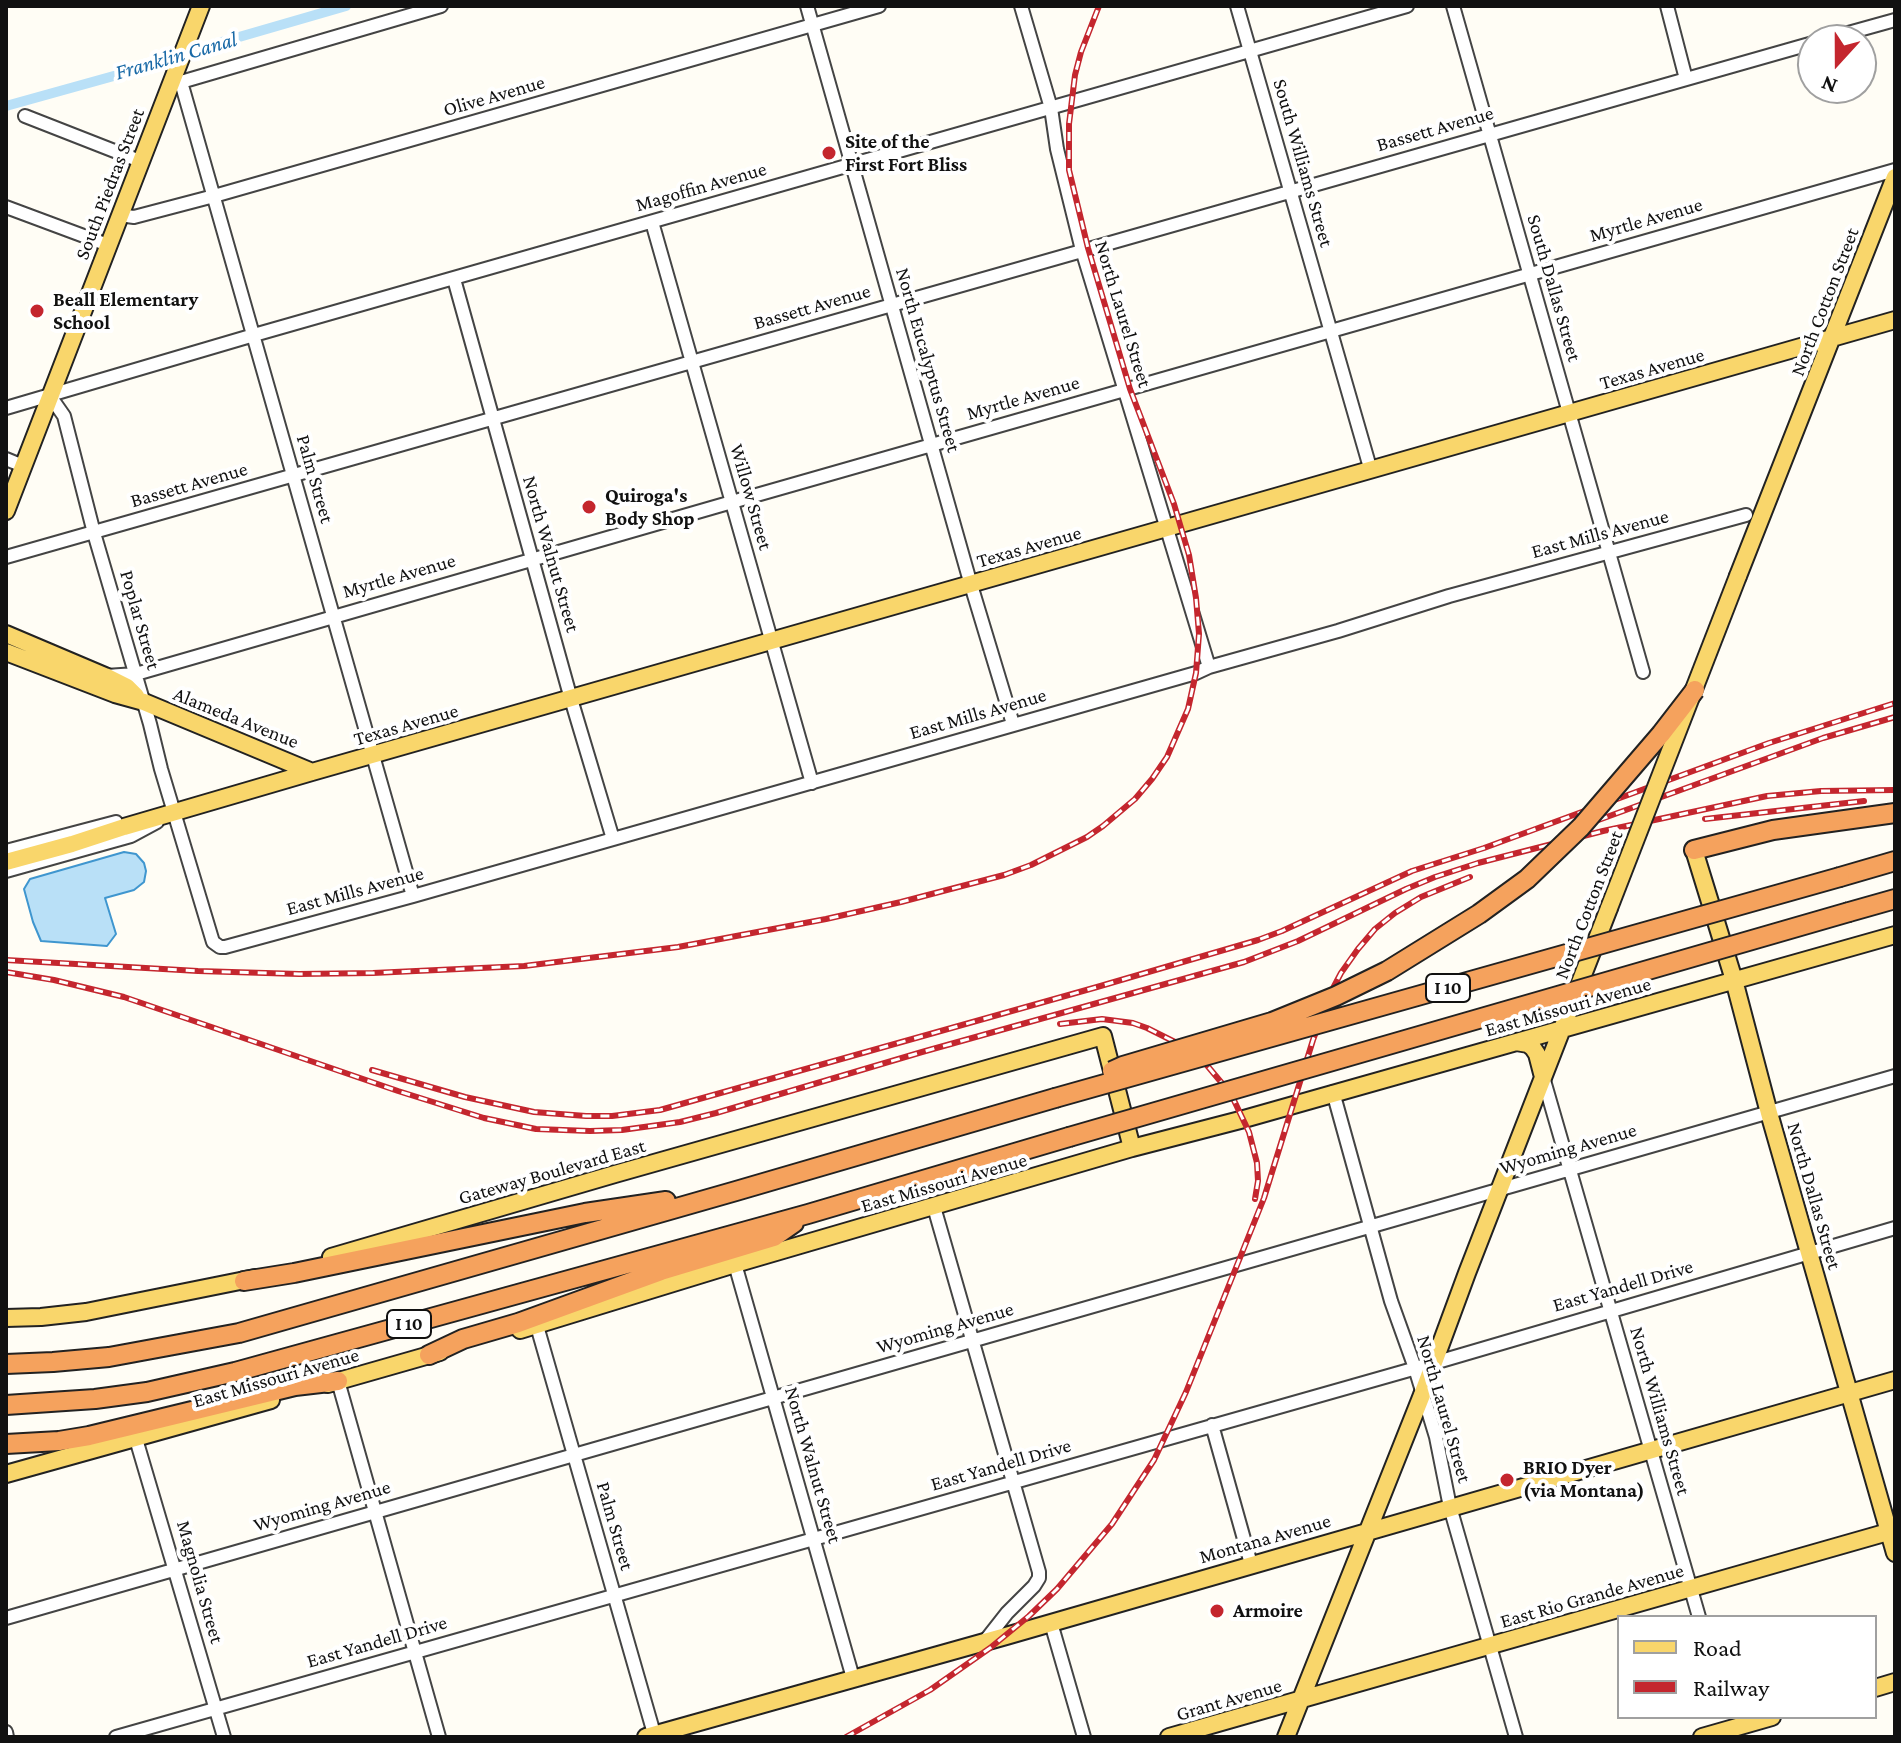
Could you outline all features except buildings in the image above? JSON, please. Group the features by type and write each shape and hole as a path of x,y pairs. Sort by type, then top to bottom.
{"highway":[{"path":"1055,1098 1123,1066 1245,1031 1294,1013 1374,978 1421,951 1527,879 1581,827 1695,690"},
{"path":"1694,850 1773,830 1895,813"},
{"name":"I 10","path":"6,1364 109,1357 239,1333 1895,861"},
{"name":"I 10","path":"6,1405 147,1392 235,1372 808,1214 1895,899"},
{"path":"244,1281 585,1213 736,1191"},
{"path":"429,1355 463,1339 518,1323 661,1271 774,1237 808,1214"},
{"path":"6,1444 89,1436 295,1386 338,1381"}],"main road":[{"name":"South Piedras Street","path":"6,511 140,161 177,75 197,7"},
{"name":"North Cotton Street","path":"1286,1737 1895,177"},
{"name":"Texas Avenue","path":"174,812 1895,320"},
{"name":"Alameda Avenue","path":"6,634 105,676 127,687 144,702"},
{"name":"Alameda Avenue","path":"6,652 144,702 312,772"},
{"path":"6,862 174,812"},
{"name":"North Dallas Street","path":"1694,850 1734,980 1849,1393 1892,1531 1895,1553"},
{"name":"East Missouri Avenue","path":"6,1472 136,1439 537,1326 735,1264 1132,1148 1895,935"},
{"name":"Gateway Boulevard East","path":"6,1318 86,1312 244,1281 1103,1036 1132,1148"},
{"path":"1516,1042 1533,1048 1543,1077"},
{"name":"Montana Avenue","path":"652,1736 1895,1380"},
{"name":"East Rio Grande Avenue","path":"1300,1701 1892,1531"},
{"name":"Grant Avenue","path":"1169,1737 1300,1701"},
{"path":"1702,1737 1734,1733 1767,1719"}],"street":[{"path":"177,75 441,6"},
{"name":"North Eucalyptus Street","path":"807,6 1013,724"},
{"name":"Olive Avenue","path":"119,215 134,217 214,196 879,6"},
{"name":"North Laurel Street","path":"1021,6 1051,108 1057,149 1082,250 1209,667"},
{"name":"South Williams Street","path":"1237,6 1330,331"},
{"name":"Magoffin Avenue","path":"6,408 1407,6"},
{"name":"South Dallas Street","path":"1453,6 1643,672"},
{"path":"1667,6 1686,79"},
{"name":"Bassett Avenue","path":"6,557 1797,48"},
{"name":"Palm Street","path":"177,75 413,896"},
{"path":"25,116 140,161"},
{"name":"Myrtle Avenue","path":"67,675 136,674 1895,170"},
{"path":"6,207 108,245"},
{"name":"Willow Street","path":"652,222 812,783"},
{"name":"North Walnut Street","path":"454,279 613,839"},
{"path":"1330,331 1371,471"},
{"name":"Poplar Street","path":"50,396 64,416 94,533 174,812 213,942 220,947"},
{"path":"6,459 23,466"},
{"name":"East Mills Avenue","path":"220,947 413,896 1196,673 1449,596 1746,515"},
{"name":"Texas Avenue","path":"6,851 127,820 174,812"},
{"name":"Texas Avenue","path":"6,871 131,836 174,812"},
{"name":"Wyoming Avenue","path":"6,1618 1895,1076"},
{"name":"North Williams Street","path":"1543,1077 1698,1615"},
{"name":"North Laurel Street","path":"1333,1092 1391,1301 1436,1437 1450,1507 1516,1737"},
{"path":"934,1207 1039,1572 1034,1586 985,1641"},
{"name":"East Yandell Drive","path":"116,1737 1434,1363 1895,1228"},
{"name":"North Walnut Street","path":"735,1264 853,1678"},
{"name":"Palm Street","path":"537,1326 652,1736"},
{"path":"338,1381 439,1737"},
{"path":"1212,1425 1251,1564"},
{"name":"Magnolia Street","path":"136,1439 224,1737"},
{"path":"1051,1623 1084,1737"}],"water":[{"path":"124,852 136,854 146,871 144,882 134,890 105,898 116,934 107,946 41,941 24,889 30,879"}],"waterway":[{"name":"Franklin Canal","path":"6,106 346,6"}],"railway":[{"path":"6,960 198,971 373,973 524,966 678,947 826,919 1004,875 1087,837 1135,799 1167,757 1188,709 1196,673 1199,634 1189,555 1174,504 1130,389 1088,248 1069,170 1069,124 1075,75 1099,6"},
{"path":"372,1070 465,1097 534,1112 612,1116 660,1110 1258,940 1412,871 1484,848 1769,743 1895,703"},
{"path":"1582,826 1823,738 1895,717"},
{"path":"6,972 124,997 484,1118 536,1129 622,1130 680,1122 716,1113 1244,962 1298,941 1406,889 1478,863 1603,831 1767,796 1821,791 1895,790"},
{"path":"1705,819 1864,801"},
{"path":"846,1737 930,1690 990,1648 1057,1589 1112,1524 1154,1460 1186,1392 1264,1198 1313,1040 1341,973 1375,929 1395,913 1421,897 1470,877"},
{"path":"1060,1024 1102,1019 1133,1023 1179,1044 1205,1063 1231,1094 1249,1132 1257,1163 1255,1199"}],"place":[{"name":"Site of the First Fort Bliss","path":"829,153"},
{"name":"Beall Elementary School","path":"37,311"},
{"name":"Quiroga's Body Shop","path":"589,507"},
{"name":"BRIO Dyer (via Montana)","path":"1507,1480"},
{"name":"Armoire","path":"1217,1611"}]}
